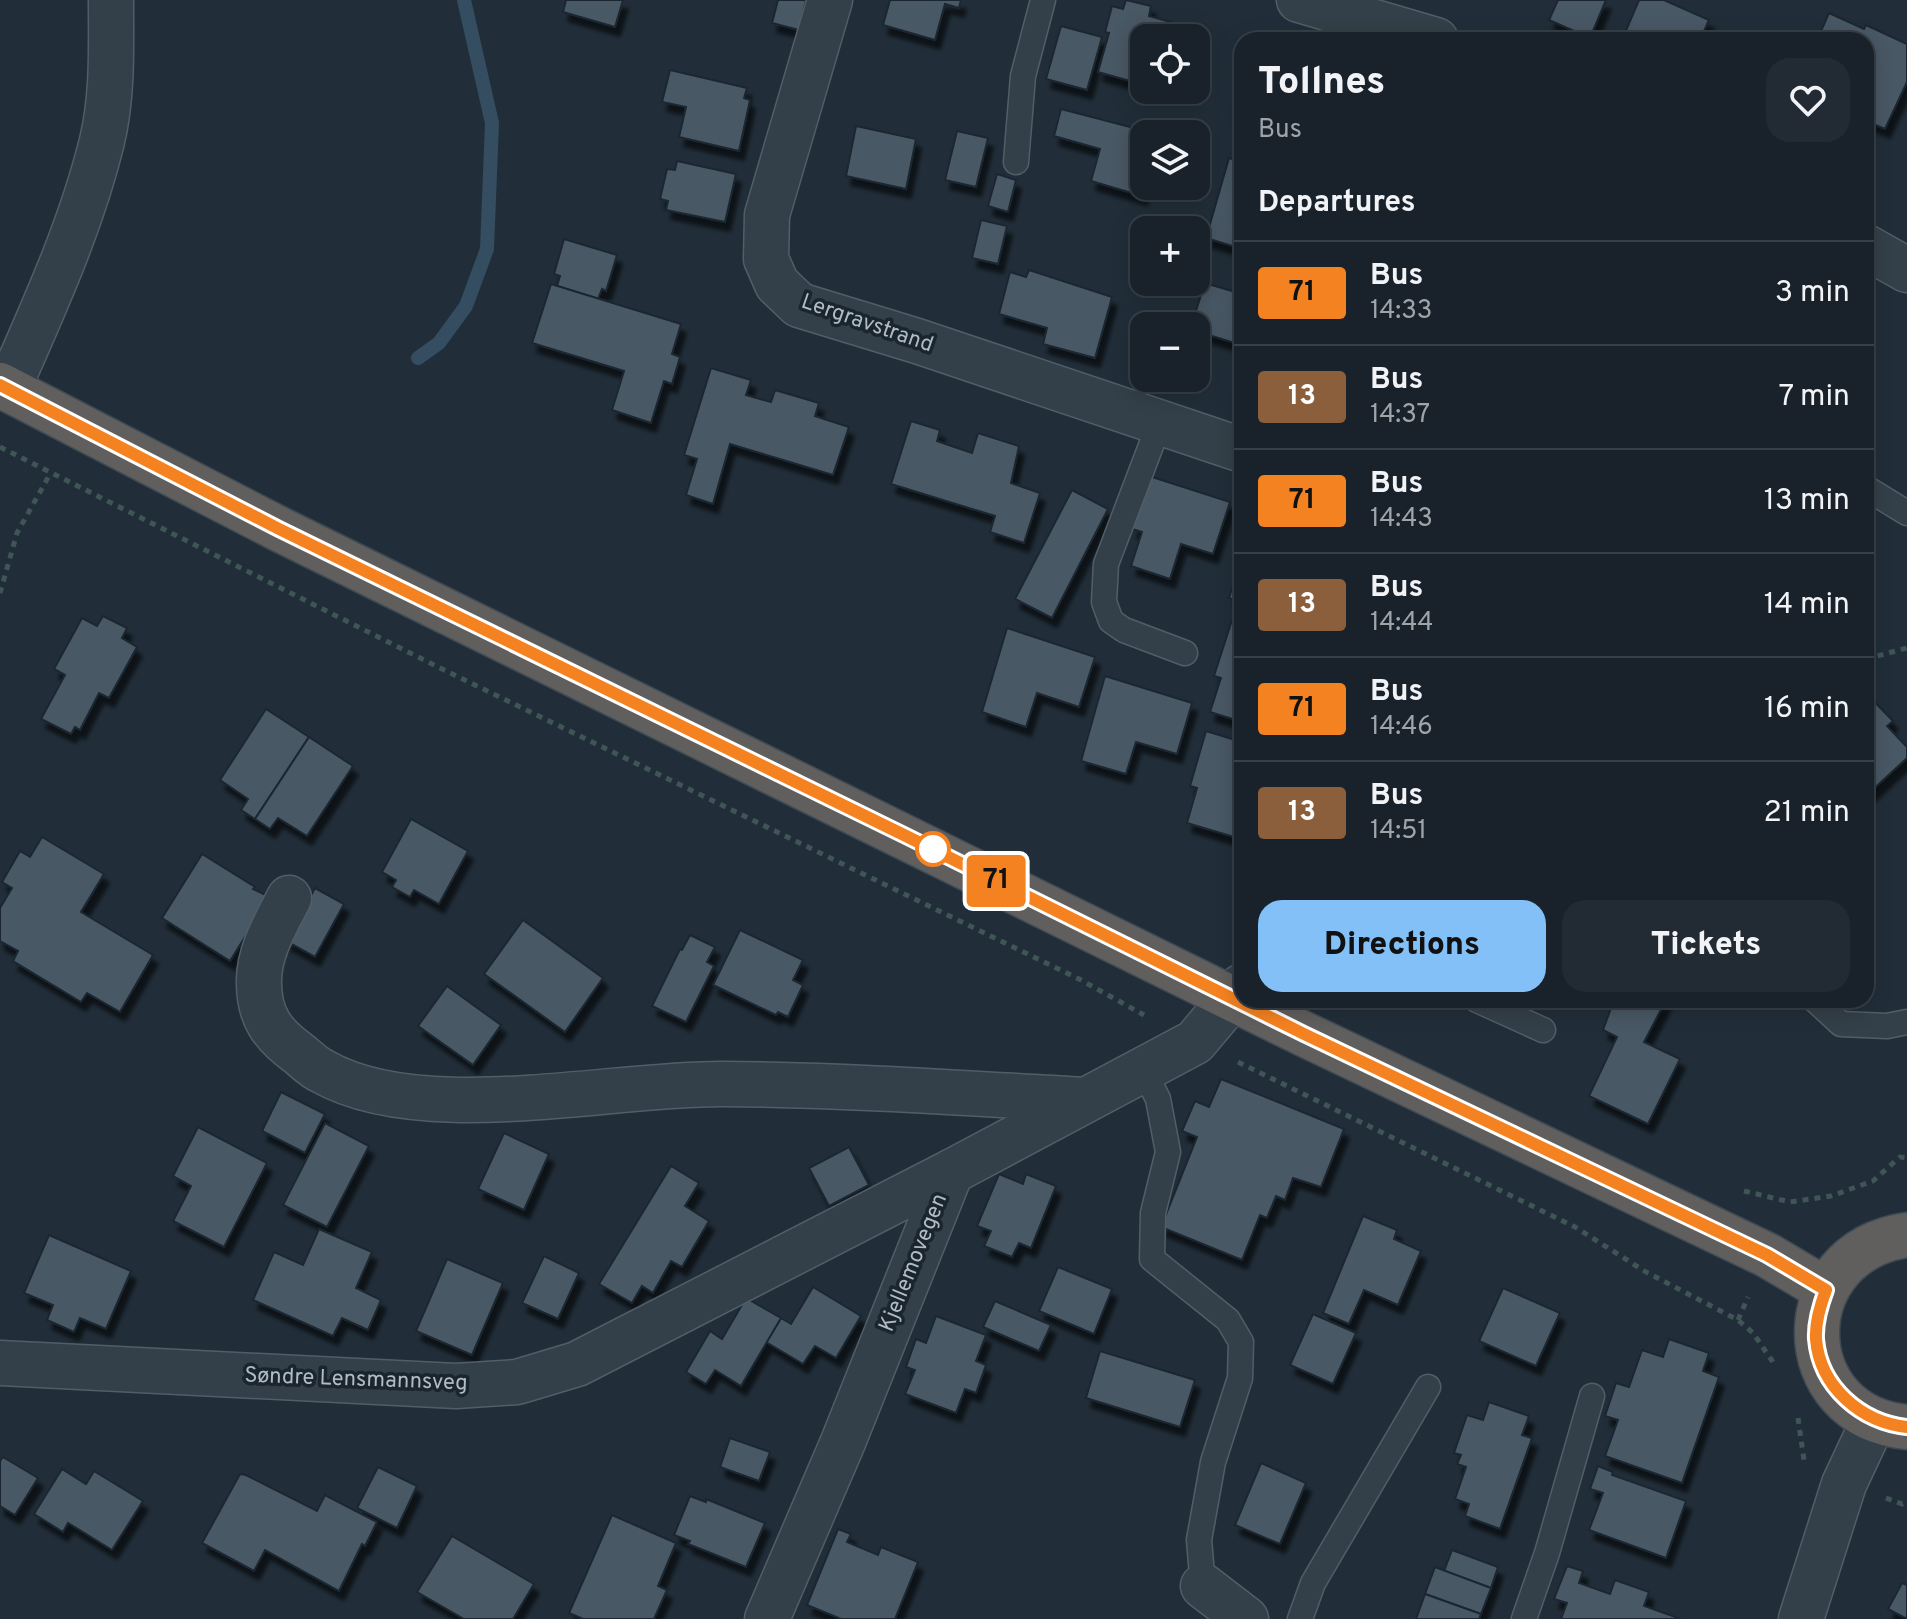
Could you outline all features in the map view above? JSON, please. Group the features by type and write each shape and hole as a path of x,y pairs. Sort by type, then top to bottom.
{"highway":[{"path":"4,387 279,529 1234,990"},
{"path":"1270,1008 1767,1255 1826,1290"},
{"path":"1891,1423 1852,1407 1834,1387 1822,1365 1816,1340 1818,1314 1826,1290 1839,1268 1858,1252 1881,1240 1907,1235"}],"street":[{"path":"4,387 66,254 102,140 111,71 111,0"},
{"name":"Lergravstrand","path":"830,0 767,215 766,259 777,284 799,305 917,341 1234,447"},
{"path":"1299,0 1426,29"},
{"path":"289,898 267,943 259,981 264,1018 288,1045 322,1071 360,1086 404,1096 473,1100 719,1084 890,1088 1085,1100"},
{"name":"Kjellemovegen","path":"767,1619 843,1442 951,1172 1195,1042 1234,997"},
{"name":"Søndre Lensmannsveg","path":"0,1363 456,1386 517,1382 577,1364 951,1172"},
{"path":"1801,1619 1838,1499 1891,1423"},
{"path":"1203,1586 1246,1619"}],"lane":[{"path":"1016,162 1023,76 1043,0"},
{"path":"1160,422 1106,564 1104,602 1111,621 1124,630 1185,653"},
{"path":"1874,493 1907,513"},
{"path":"1495,1008 1543,1030"},
{"path":"1824,1008 1841,1024 1887,1026 1907,1022"},
{"path":"1143,1069 1158,1099 1168,1152 1153,1213 1152,1259 1228,1320 1241,1342 1240,1378 1213,1462 1199,1540 1203,1586"},
{"path":"1300,1619 1313,1583 1428,1387"},
{"path":"1524,1619 1547,1553 1592,1396"}],"path":[{"path":"0,447 424,660 1079,979 1144,1015"},
{"path":"0,593 17,533 50,474"},
{"path":"1874,657 1907,648"},
{"path":"1225,1056 1575,1227 1634,1265 1738,1320 1753,1333 1777,1369"},
{"path":"1737,1189 1790,1202 1831,1196 1873,1181 1900,1157 1907,1158"},
{"path":"1738,1320 1748,1297"},
{"path":"1795,1410 1806,1466"},
{"path":"1877,1495 1902,1504 1907,1501"}],"building":[{"path":"566,0 623,0 615,27 563,12"},
{"path":"778,0 806,0 799,30 772,23"},
{"path":"890,0 961,0 959,8 945,4 935,40 883,25"},
{"path":"1126,0 1151,6 1149,16 1178,24 1130,24 1130,81 1098,72 1109,33 1105,32 1112,6 1123,9"},
{"path":"1558,0 1606,0 1593,32 1576,32 1549,20"},
{"path":"1639,0 1664,0 1709,20 1704,32 1625,32"},
{"path":"1829,13 1864,29 1866,25 1907,44 1907,82 1885,129 1874,124 1874,32 1821,32"},
{"path":"1061,26 1102,37 1087,90 1046,79"},
{"path":"670,70 747,88 744,98 750,100 739,151 679,137 686,107 662,102"},
{"path":"1061,109 1130,127 1130,192 1091,181 1100,149 1054,136"},
{"path":"856,126 916,139 906,189 846,176"},
{"path":"957,131 988,138 976,187 945,180"},
{"path":"1229,158 1234,160 1234,247 1210,239 1210,224"},
{"path":"677,161 736,174 725,222 666,210 668,201 660,199 667,169 675,170"},
{"path":"997,174 1016,180 1008,212 988,206"},
{"path":"981,220 1007,226 998,264 972,258"},
{"path":"564,239 617,255 606,291 602,289 598,299 557,286 560,276 554,274"},
{"path":"1029,270 1112,297 1095,358 1043,344 1047,328 999,314 1010,272 1026,277"},
{"path":"551,284 681,324 672,354 680,357 672,384 664,381 651,423 612,410 624,371 532,343"},
{"path":"1210,284 1234,292 1234,343 1210,335 1210,312 1196,312 1201,296 1210,296"},
{"path":"711,368 751,380 746,395 771,402 775,390 819,403 815,416 849,427 833,475 730,444 713,504 686,495 697,459 684,455"},
{"path":"911,421 940,430 937,441 972,453 978,433 1019,446 1011,483 1040,493 1024,543 990,532 995,516 891,484"},
{"path":"1149,476 1230,502 1213,554 1181,544 1170,579 1131,566 1142,532 1132,529"},
{"path":"1072,490 1108,509 1052,618 1015,599"},
{"path":"1234,583 1234,600 1229,598"},
{"path":"103,616 127,628 122,638 137,647 109,698 99,693 80,730 75,727 71,734 41,719 65,675 54,669 82,618 97,626"},
{"path":"1234,621 1234,720 1210,712 1221,678 1214,676"},
{"path":"1007,628 1095,657 1079,707 1037,693 1026,727 982,712"},
{"path":"1105,676 1192,703 1177,754 1136,742 1126,774 1081,761"},
{"path":"1874,701 1893,721 1887,726 1907,747 1907,758 1874,789"},
{"path":"266,709 309,737 255,819 241,810 248,799 220,780"},
{"path":"1206,731 1234,740 1234,837 1187,823 1197,788 1190,786"},
{"path":"309,737 353,766 307,836 278,818 270,829 255,819"},
{"path":"411,819 468,851 439,904 414,890 410,897 392,887 396,880 382,872"},
{"path":"42,837 104,874 81,912 153,955 120,1012 87,993 81,1002 13,961 18,951 0,941 0,908 12,888 2,882 20,851 30,857"},
{"path":"202,854 270,897 230,961 162,918"},
{"path":"315,888 344,904 315,957 286,941"},
{"path":"523,920 603,978 565,1032 484,974"},
{"path":"740,930 803,960 793,980 803,985 788,1017 778,1012 776,1015 713,985"},
{"path":"690,935 715,947 707,962 714,966 686,1022 652,1006"},
{"path":"447,986 501,1025 473,1065 418,1026"},
{"path":"1611,1008 1662,1008 1644,1042 1680,1059 1648,1124 1589,1096 1617,1037 1603,1030"},
{"path":"1221,1079 1344,1129 1321,1187 1293,1178 1285,1200 1276,1196 1267,1218 1260,1215 1242,1260 1161,1227 1197,1137 1182,1131 1195,1101 1209,1107"},
{"path":"281,1092 325,1114 305,1153 262,1131"},
{"path":"325,1123 369,1146 327,1227 283,1205"},
{"path":"198,1127 267,1163 224,1247 173,1221 191,1186 173,1176"},
{"path":"504,1133 549,1154 524,1210 478,1189"},
{"path":"849,1147 869,1185 829,1206 809,1168"},
{"path":"671,1166 699,1183 685,1206 709,1221 682,1267 671,1261 653,1293 642,1286 632,1303 599,1284"},
{"path":"999,1174 1023,1184 1026,1174 1056,1186 1031,1248 1019,1243 1012,1257 984,1246 991,1231 977,1226"},
{"path":"1363,1216 1397,1230 1394,1239 1421,1251 1398,1305 1364,1290 1349,1324 1323,1313"},
{"path":"319,1229 372,1252 356,1288 381,1300 368,1330 342,1318 333,1336 253,1300 274,1252 303,1265"},
{"path":"49,1235 131,1271 106,1329 80,1318 74,1332 47,1320 53,1305 24,1293"},
{"path":"544,1256 579,1273 558,1319 522,1303"},
{"path":"447,1259 503,1283 472,1355 416,1331"},
{"path":"1058,1267 1112,1289 1094,1334 1039,1311"},
{"path":"813,1287 861,1316 836,1358 815,1346 803,1364 766,1342 781,1318 791,1324"},
{"path":"1503,1288 1560,1313 1536,1366 1479,1341"},
{"path":"746,1298 781,1318 741,1386 715,1370 706,1384 686,1372 710,1331 722,1339"},
{"path":"995,1301 1051,1325 1039,1351 983,1327"},
{"path":"1313,1314 1356,1333 1333,1384 1290,1365"},
{"path":"936,1316 986,1335 976,1361 986,1365 976,1393 965,1389 956,1413 905,1394 915,1370 906,1367 916,1339 926,1343"},
{"path":"1669,1339 1709,1353 1703,1371 1719,1377 1682,1483 1605,1456 1618,1420 1605,1416 1616,1383 1629,1387 1642,1350 1663,1357"},
{"path":"1100,1351 1195,1380 1180,1427 1086,1398"},
{"path":"1489,1402 1529,1416 1522,1435 1532,1438 1500,1529 1465,1516 1469,1504 1455,1499 1466,1467 1457,1464 1461,1455 1454,1453 1467,1415 1483,1420"},
{"path":"730,1438 770,1452 759,1481 720,1467"},
{"path":"3,1457 38,1478 15,1515 0,1506 0,1461"},
{"path":"1261,1463 1306,1483 1280,1544 1235,1525"},
{"path":"1598,1466 1613,1472 1612,1475 1686,1501 1666,1558 1589,1530 1603,1493 1590,1489"},
{"path":"378,1467 417,1486 397,1528 357,1508"},
{"path":"62,1469 86,1484 94,1471 143,1501 112,1550 68,1523 63,1532 34,1514"},
{"path":"240,1474 317,1511 325,1495 377,1522 365,1546 362,1544 339,1591 265,1550 254,1571 202,1543"},
{"path":"690,1496 706,1502 706,1499 765,1523 746,1567 688,1544 690,1541 674,1535"},
{"path":"612,1515 676,1543 658,1586 667,1590 654,1619 583,1619 569,1613"},
{"path":"838,1529 851,1534 847,1542 878,1555 881,1547 918,1562 895,1619 841,1619 807,1605"},
{"path":"452,1536 534,1584 513,1619 464,1619 417,1592"},
{"path":"1452,1550 1498,1567 1491,1588 1444,1571"},
{"path":"1567,1566 1583,1571 1579,1583 1610,1594 1615,1580 1649,1592 1644,1606 1681,1619 1561,1619 1567,1603 1554,1599"},
{"path":"1435,1567 1491,1588 1481,1614 1425,1594"},
{"path":"1902,1583 1907,1585 1907,1619 1888,1609"},
{"path":"1425,1594 1481,1614 1479,1619 1416,1619"}],"waterway":[{"path":"418,358 439,343 466,306 487,249 492,123 464,0"}],"bus line":[{"name":"71","path":"0,385 279,529 1234,999"},
{"name":"71","path":"1252,1008 1767,1255 1826,1290 1818,1314 1816,1340 1822,1365 1834,1387 1852,1407 1874,1420 1907,1427"}]}
